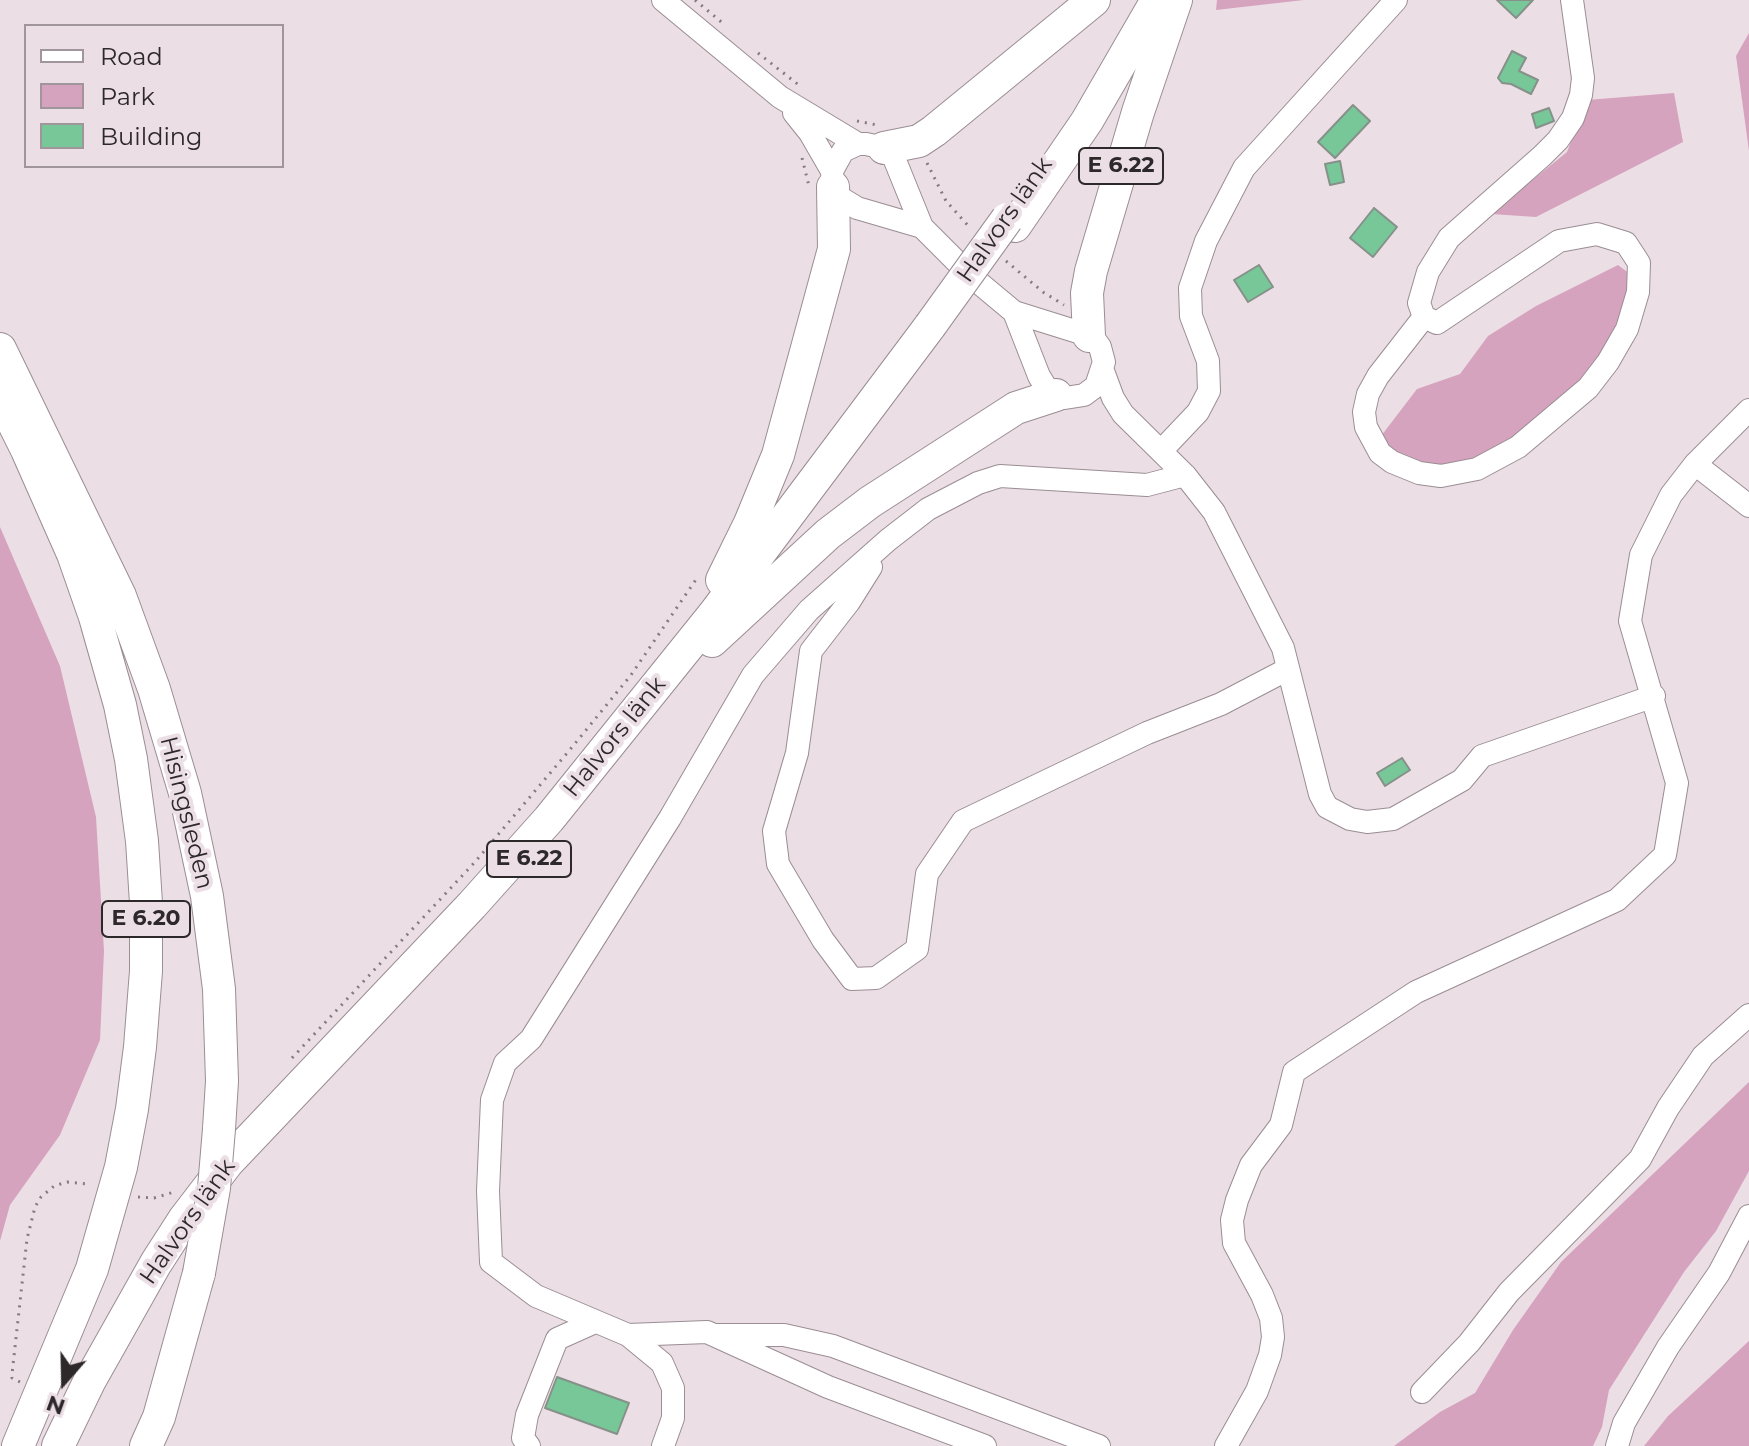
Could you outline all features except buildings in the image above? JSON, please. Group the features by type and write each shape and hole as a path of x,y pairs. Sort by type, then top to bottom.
{"highway":[{"path":"873,139 919,141 1094,0"},
{"name":"Halvors länk","path":"1011,222 1143,0"},
{"name":"Halvors länk","path":"74,1446 131,1341 186,1253 235,1185 559,824 935,330 1087,121 1119,71 1157,0"},
{"name":"E 6.22","path":"1088,324 1087,293 1098,241 1176,0"},
{"name":"E 6.22","path":"687,658 778,455 834,249 825,182"},
{"name":"Hisingsleden","path":"0,349 120,596 154,689 185,793 207,896 219,989 222,1081 214,1188 199,1273 159,1417 146,1446"},
{"name":"Hisingsleden","path":"0,396 73,554 95,617 120,705 131,759 142,841 146,903 146,971 140,1047 121,1167 92,1269 18,1446"},
{"name":"E 6.22","path":"687,658 828,534 870,502 1016,408 1065,396"},
{"name":"Halvors länk","path":"58,1446 102,1356 156,1263 185,1218 228,1162 472,905 687,658"}],"street":[{"path":"663,0 780,97 810,133 825,182 846,203 922,227"},
{"path":"1162,450 1198,412 1209,391 1208,361 1191,316 1190,288 1206,241 1244,168 1396,0"},
{"path":"1424,317 1378,376 1368,394 1364,412 1366,427 1380,453 1392,462 1419,473 1441,476 1477,469 1518,447 1588,388 1627,329 1638,292 1639,263 1626,243 1597,234 1559,241 1437,323 1424,317 1419,303 1428,272 1449,238 1542,156 1573,118 1583,78 1572,0"},
{"path":"780,97 873,139 892,153 922,227 972,277 1014,312 1039,376 1065,396 1123,414"},
{"path":"825,182 843,151 873,139"},
{"path":"1014,312 1088,324"},
{"name":"E 6.22","path":"1065,396 1092,390 1103,371 1100,347 1088,324"},
{"path":"1103,371 1123,414 1162,450 1214,512 1283,648 1320,794 1327,807 1350,819 1367,822 1393,819 1462,780 1482,756 1654,696"},
{"path":"1213,1446 1230,1439 1257,1391 1270,1355 1273,1337 1271,1318 1234,1243 1232,1220 1251,1165 1281,1125 1294,1072 1416,992 1617,900 1665,855 1677,783 1630,621 1641,555 1671,495 1695,464 1749,410"},
{"path":"1695,464 1749,506"},
{"path":"663,1446 673,1418 673,1388 662,1363 628,1335 536,1296 491,1262 488,1191 492,1100 505,1063 531,1039 670,818 753,675 809,610 888,540 928,509 978,483 1000,476 1147,485 1185,475"},
{"path":"888,540 849,602 811,651 797,753 774,831 778,864 823,940 852,979 876,978 917,949 927,874 963,821 1147,733 1221,704 1288,669"},
{"path":"1422,1392 1469,1343 1509,1292 1640,1159 1668,1108 1703,1056 1749,1015"},
{"path":"1617,1446 1624,1423 1691,1312 1719,1273 1749,1216"},
{"path":"529,1446 523,1438 527,1415 557,1339 595,1322"},
{"path":"628,1335 707,1332 828,1387 985,1446"},
{"path":"714,1335 784,1335 833,1346 1099,1446"}],"path":[{"path":"695,0 735,33"},
{"path":"758,53 806,91"},
{"path":"848,118 873,139"},
{"path":"810,133 801,144 800,151 825,182"},
{"path":"919,141 940,192 976,234"},
{"path":"1004,260 1088,324"},
{"path":"291,1060 475,862 573,746 631,675 699,576"},
{"path":"20,1382 12,1378 12,1374 27,1239 35,1207 54,1186 67,1182 89,1183 88,1194"},
{"path":"125,1194 154,1198 173,1193"}],"green space":[{"path":"1217,0 1304,0 1216,10"},
{"path":"1749,33 1749,151 1736,56"},
{"path":"1674,93 1683,142 1536,217 1491,214 1567,152 1587,100"},
{"path":"1618,265 1630,274 1626,310 1603,360 1511,442 1470,460 1430,467 1400,456 1378,440 1417,389 1460,374 1488,336 1536,306"},
{"path":"0,527 60,666 96,817 104,951 100,1040 60,1135 10,1205 0,1241"},
{"path":"1749,1082 1749,1171 1716,1231 1684,1272 1609,1390 1602,1427 1593,1446 1394,1446 1440,1412 1475,1393 1513,1330 1561,1262"},
{"path":"1749,1341 1749,1446 1644,1446 1668,1416"}]}
